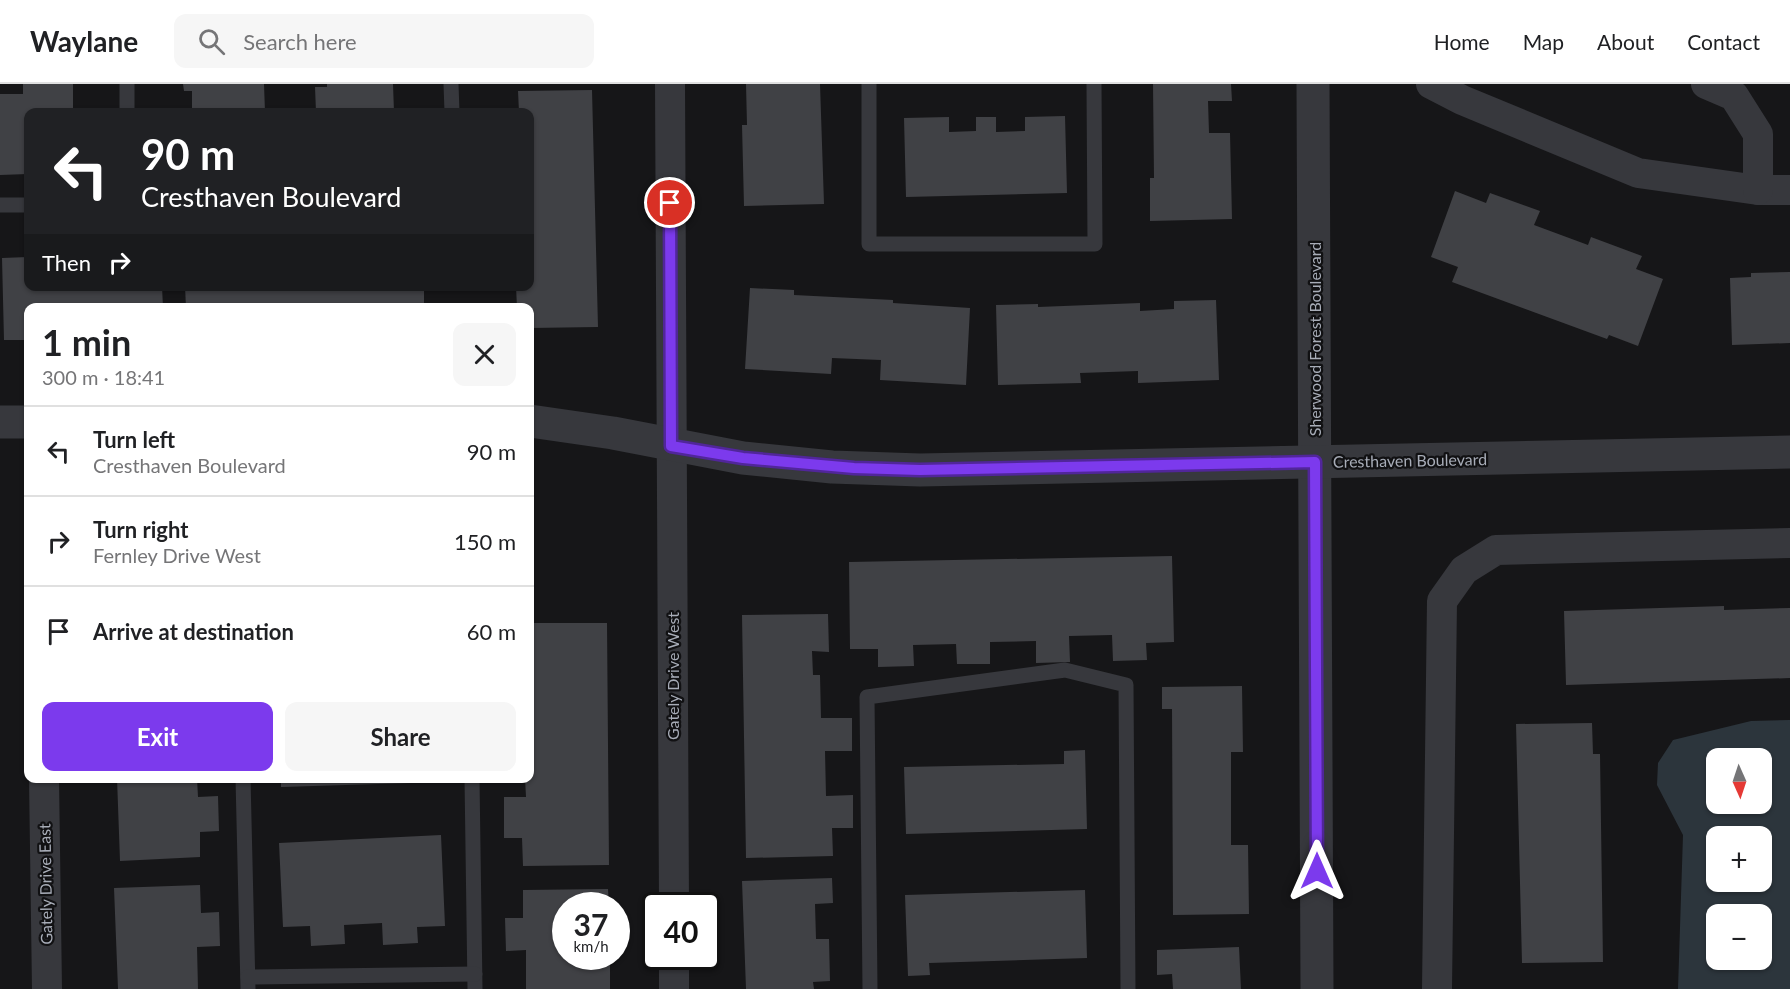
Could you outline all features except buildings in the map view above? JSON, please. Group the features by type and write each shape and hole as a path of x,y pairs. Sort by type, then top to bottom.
{"street":[{"name":"Gately Drive West","path":"670,84 674,892"},
{"name":"Sherwood Forest Boulevard","path":"1313,84 1317,989"},
{"path":"1431,84 1462,100 1638,173 1758,190 1790,190"},
{"path":"1706,84 1734,96 1758,134 1758,190"},
{"path":"0,422 24,422"},
{"name":"Cresthaven Boulevard","path":"534,423 613,434 743,458 854,468 920,470 1790,452"},
{"path":"1437,989 1442,602 1464,570 1496,550 1790,543"},
{"name":"Gately Drive East","path":"44,783 46,989"},
{"path":"674,970 674,989"}],"lane":[{"path":"127,84 127,108"},
{"path":"451,84 452,108"},
{"path":"869,84 869,244 1095,244 1094,84"},
{"path":"0,205 24,205"},
{"path":"870,989 867,698 1065,670 1126,685 1128,989"},
{"path":"243,783 248,983 475,981 472,783"}],"shaded area":[{"path":"1790,720 1790,989 1678,989 1683,835 1657,785 1658,763 1673,740 1751,721"}],"route":[{"path":"670,203 671,446 743,458 832,467 920,470 1315,462 1317,871"}]}
